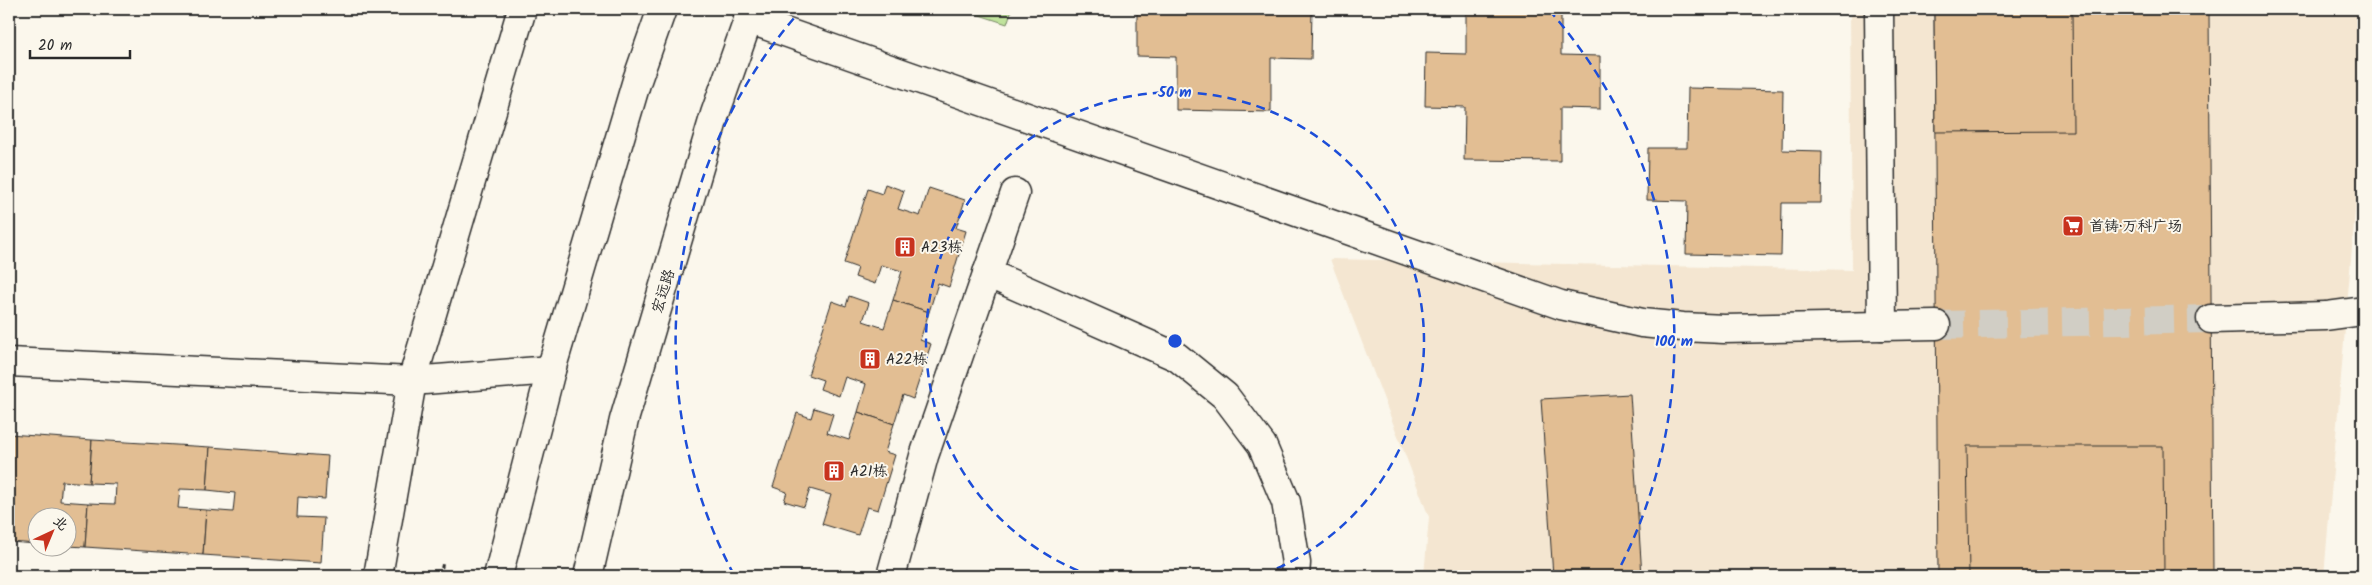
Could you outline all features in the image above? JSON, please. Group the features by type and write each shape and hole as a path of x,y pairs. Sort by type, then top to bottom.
{"main road":[{"path":"378,576 412,381 522,9"},
{"path":"498,576 551,370 637,80 662,9"},
{"path":"1880,9 1882,326"},
{"path":"750,14 1561,305 1642,323 1683,327 1936,325"},
{"name":"宏远路","path":"588,576 624,420 715,114 750,14"},
{"path":"891,576 924,456 1014,193"},
{"path":"987,273 1177,357 1225,396 1262,446 1286,502 1296,563 1295,576"},
{"path":"2211,319 2326,316 2363,311"},
{"path":"9,362 412,381 551,370"}],"path":[{"path":"440,576 443,562"}],"shaded area":[{"path":"1850,9 2363,9 2363,118 2324,576 1424,576 1429,517 1330,259 1852,270"}],"green space":[{"path":"961,9 1012,9 1007,24"}],"building":[{"path":"1137,9 1312,9 1311,59 1271,58 1271,112 1176,110 1176,57 1137,56"},
{"path":"1466,9 1561,9 1561,55 1600,56 1600,109 1560,108 1560,161 1464,160 1465,107 1425,106 1426,53 1466,54"},
{"name":"首铸·万科广场","path":"1934,9 2229,9 2209,10 2213,576 1938,576"},
{"path":"1934,9 2072,9 2073,131 1935,132"},
{"path":"1688,88 1783,90 1782,150 1822,151 1821,203 1782,203 1781,256 1686,254 1687,201 1647,200 1648,148 1687,148"},
{"name":"A23栋","path":"885,184 904,191 898,209 920,216 929,188 965,200 956,228 966,231 949,287 938,283 929,312 893,300 902,271 881,265 875,284 855,277 858,268 844,263 868,189 882,194"},
{"name":"A22栋","path":"849,296 869,303 863,321 884,328 893,300 929,312 920,340 931,344 913,399 903,395 894,424 858,412 866,384 845,377 839,396 820,389 823,380 808,375 832,301 846,306"},
{"path":"1630,394 1642,576 1553,576 1541,399"},
{"name":"A21栋","path":"814,408 833,414 827,433 849,440 858,412 894,424 885,452 895,455 878,510 867,507 858,535 822,524 831,495 810,489 804,507 784,501 787,492 773,487 797,413 811,418"},
{"path":"9,434 92,440 89,483 62,481 60,501 88,503 85,547 78,547 78,508 28,508 28,543 9,542"},
{"path":"92,440 210,447 207,490 180,489 178,508 206,510 203,555 85,547 88,503 115,504 116,484 89,483"},
{"path":"1967,446 2163,446 2164,576 1969,576"},
{"path":"210,447 328,456 325,499 298,497 297,517 324,518 321,563 203,555 206,510 233,512 235,493 207,490"}],"tunnel":[{"path":"1936,325 2211,319"}],"place":[{"name":"首铸·万科广场","path":"2073,226"},
{"name":"A23栋","path":"905,247"},
{"name":"A22栋","path":"870,359"},
{"name":"A21栋","path":"834,471"}]}
